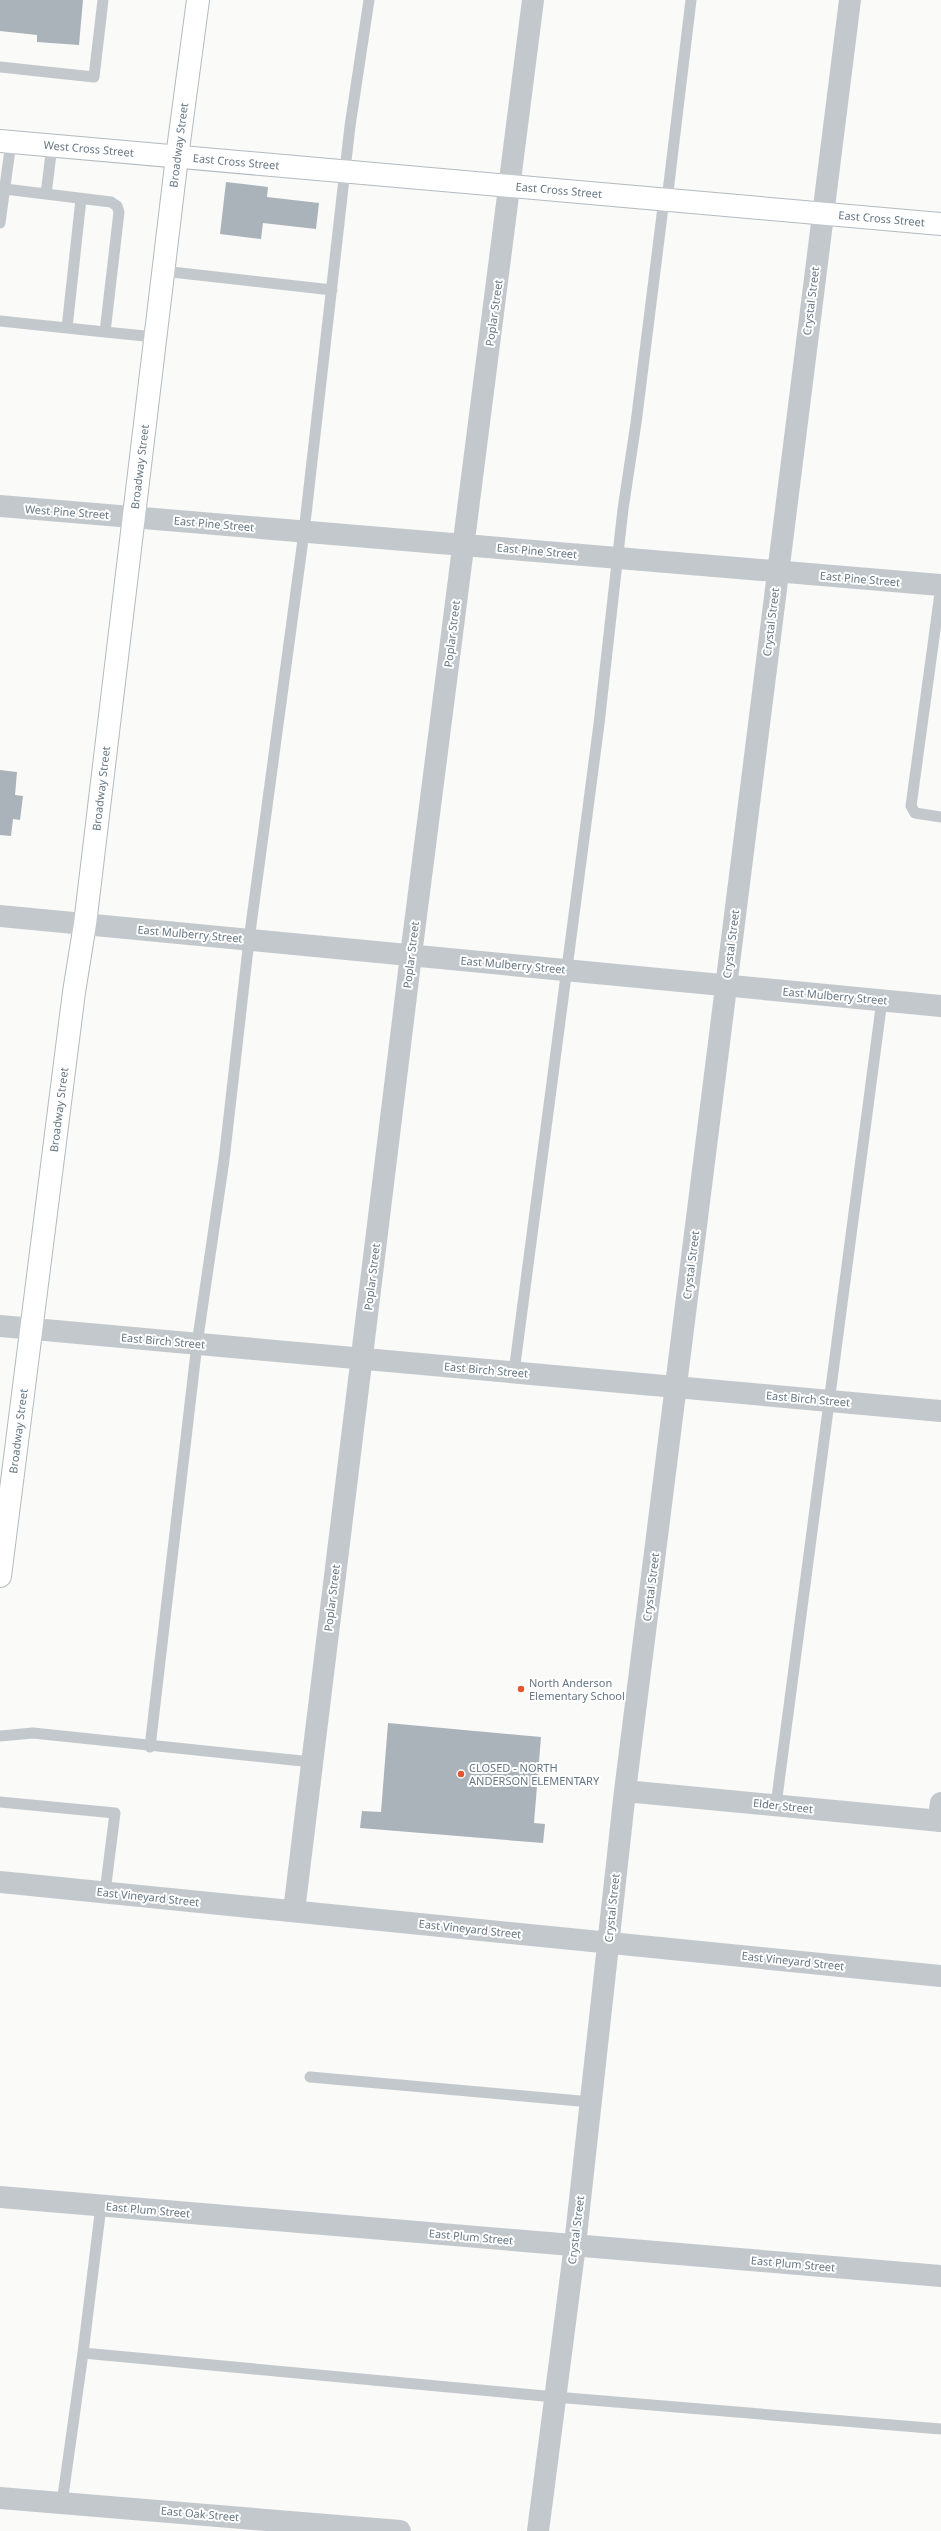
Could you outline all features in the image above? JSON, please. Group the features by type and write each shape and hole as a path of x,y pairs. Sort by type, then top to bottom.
{"main road":[{"name":"Broadway Street","path":"0,1576 30,1329 74,992 85,924 163,271 198,0"},
{"name":"West Cross Street","path":"6,141 177,157"},
{"name":"East Cross Street","path":"177,157 941,224"}],"street":[{"name":"Poplar Street","path":"294,1911 411,955 533,0"},
{"name":"Crystal Street","path":"538,2531 575,2245 626,1791 725,986 850,0"},
{"name":"West Pine Street","path":"0,506 133,517"},
{"name":"East Pine Street","path":"133,517 941,585"},
{"name":"East Mulberry Street","path":"0,916 941,1006"},
{"name":"East Birch Street","path":"0,1326 941,1411"},
{"name":"Elder Street","path":"626,1791 776,1805 940,1815"},
{"name":"East Vineyard Street","path":"0,1882 941,1976"},
{"name":"East Plum Street","path":"0,2197 941,2276"},
{"name":"East Oak Street","path":"0,2498 400,2531"}],"lane":[{"path":"0,67 94,77 103,0"},
{"path":"150,1747 197,1344 224,1160 249,940 304,532 346,172 350,126 369,0"},
{"path":"514,1372 619,558 623,509 636,422 691,0"},
{"path":"0,223 5,189 6,141"},
{"path":"46,194 52,146"},
{"path":"5,189 111,202 117,206 119,212 104,332"},
{"path":"67,328 81,199"},
{"path":"163,271 332,290"},
{"path":"0,321 155,337"},
{"path":"941,585 910,806 915,813 941,817"},
{"path":"776,1805 882,1000"},
{"path":"0,1736 33,1733 150,1747 312,1762"},
{"path":"0,1802 115,1812 105,1892"},
{"path":"310,2077 591,2102"},
{"path":"62,2503 83,2353 100,2206"},
{"path":"83,2353 555,2397 941,2429"}],"building":[{"path":"0,0 83,0 79,45 37,42 37,35 0,31"},
{"path":"226,182 268,187 267,197 319,203 316,229 263,223 261,239 220,234"},
{"path":"0,770 17,772 15,795 23,796 20,820 13,819 11,836 0,835"},
{"name":"CLOSED - NORTH ANDERSON ELEMENTARY","path":"388,1723 541,1737 534,1823 545,1824 543,1843 360,1828 362,1811 381,1812"}],"place":[{"name":"North Anderson Elementary School","path":"521,1689"},
{"name":"CLOSED - NORTH ANDERSON ELEMENTARY","path":"461,1774"}]}
